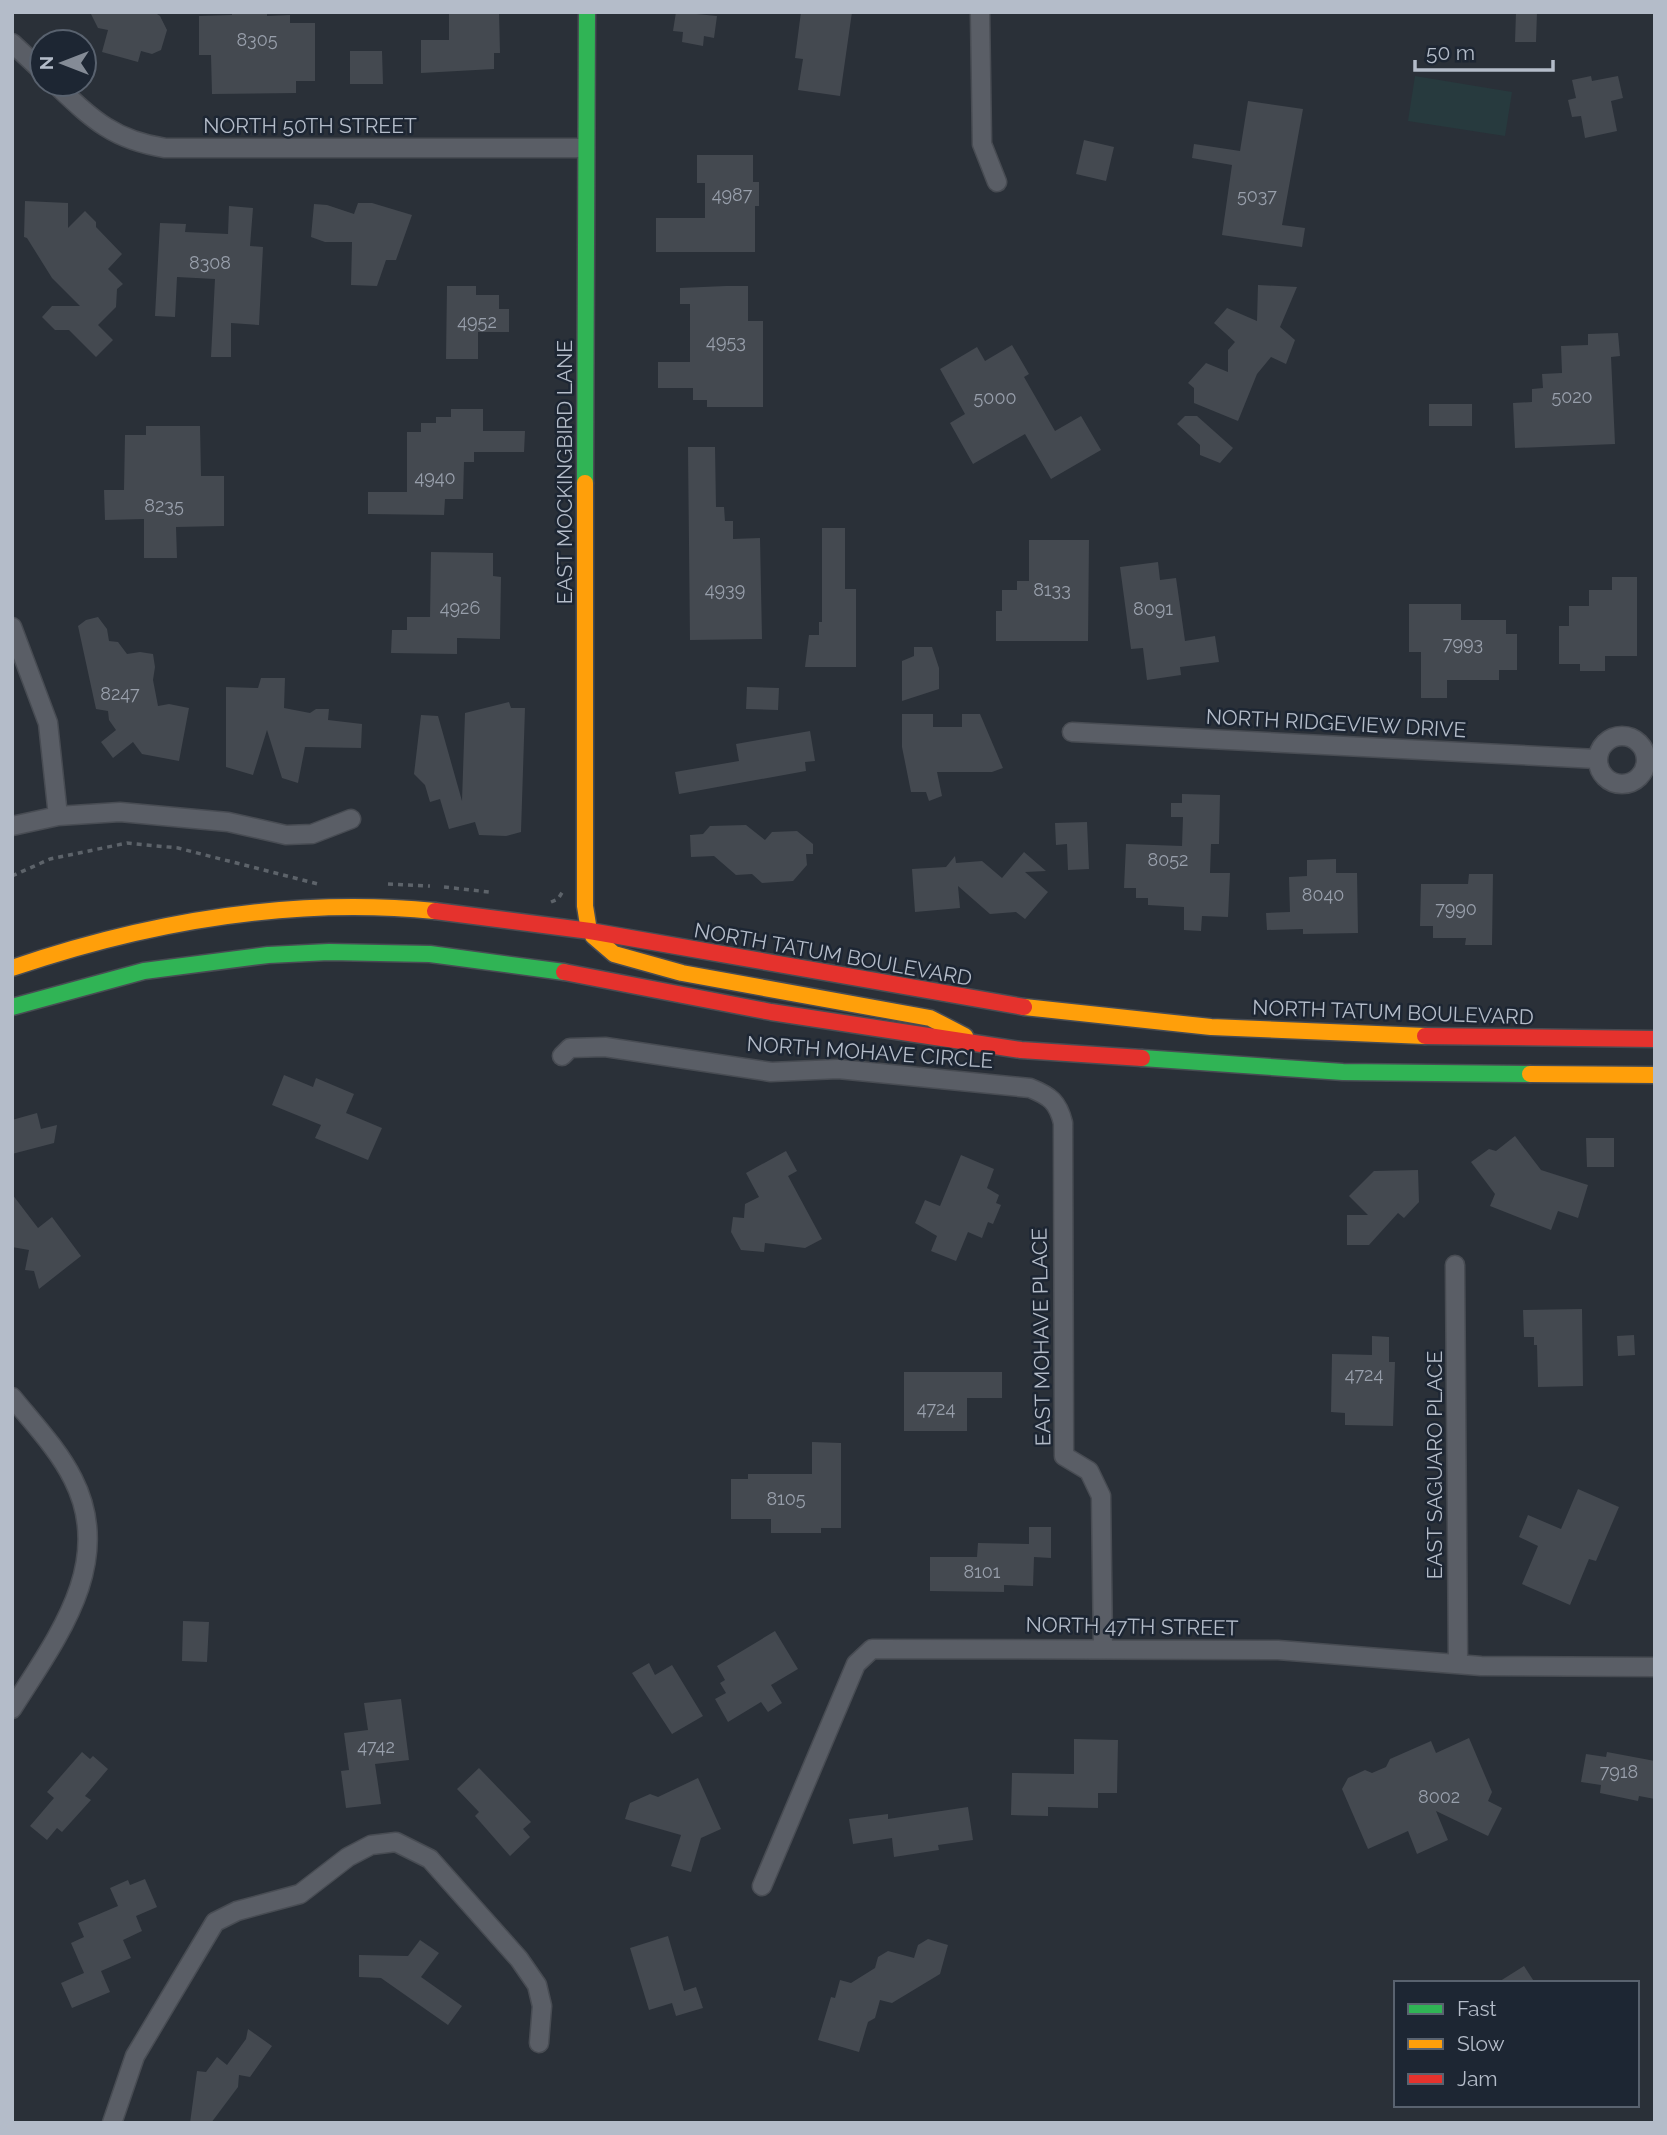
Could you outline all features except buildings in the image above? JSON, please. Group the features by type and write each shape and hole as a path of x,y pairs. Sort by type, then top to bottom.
{"main road":[{"name":"EAST MOCKINGBIRD LANE","path":"587,12 584,762 585,906 589,931"},
{"name":"NORTH TATUM BOULEVARD","path":"12,968 43,956 142,931 277,912 428,911 589,931 939,996 1066,1013 1224,1029 1655,1039"},
{"path":"589,931 600,946 630,960 682,973 930,1018 982,1046"},
{"path":"12,1007 144,971 268,956 329,952 430,954 570,973 771,1012 982,1046 1343,1073 1655,1075"}],"street":[{"path":"981,12 982,144 997,182"},
{"path":"12,43 28,58"},
{"name":"NORTH 50TH STREET","path":"71,98 101,124 134,143 165,148 585,148"},
{"path":"12,627 48,723 58,816"},
{"name":"NORTH RIDGEVIEW DRIVE","path":"1072,732 1597,759"},
{"path":"1622,735 1637,740 1651,760 1640,776 1626,784 1609,781 1603,775 1597,759 1598,752 1608,739 1622,735"},
{"path":"12,826 58,816 120,812 228,822 286,835 312,834 351,819"},
{"name":"NORTH MOHAVE CIRCLE","path":"562,1056 570,1048 605,1047 771,1072 853,1070 1030,1088 1051,1097"},
{"name":"EAST MOHAVE PLACE","path":"1051,1097 1060,1109 1063,1123 1064,1456 1090,1471 1101,1496 1103,1648"},
{"name":"EAST SAGUARO PLACE","path":"1455,1265 1458,1664"},
{"path":"12,1397 73,1479 89,1527 89,1560 81,1588 12,1709"},
{"name":"NORTH 47TH STREET","path":"762,1886 856,1664 864,1654 883,1647 1326,1652 1458,1664 1655,1667"},
{"path":"112,2123 135,2056 215,1922 237,1911 300,1894 348,1857 371,1844 396,1842 430,1859 500,1936 537,1985 542,2006 539,2043"}],"path":[{"path":"12,876 50,859 127,843 178,848 314,884 326,884"},
{"path":"382,884 500,894"},
{"path":"551,902 558,899 565,886"}],"green space":[{"path":"1415,76 1512,92 1505,136 1408,121"}],"traffic: fast":[{"path":"585,483 587,12"},
{"path":"12,1007 144,971 268,955 329,952 430,954 564,972"},
{"path":"1142,1058 1343,1072 1530,1074"}],"traffic: slow":[{"path":"585,483 585,906 589,931"},
{"path":"12,968 115,938 220,917 328,908 435,911"},
{"path":"593,936 614,954 682,973 930,1018 965,1036"},
{"path":"1024,1007 1211,1027 1425,1036"},
{"path":"1530,1074 1655,1075"}],"traffic: jam":[{"path":"435,911 590,931 1024,1007"},
{"path":"564,972 771,1012 1021,1050 1142,1058"},
{"path":"1425,1036 1655,1039"}]}
